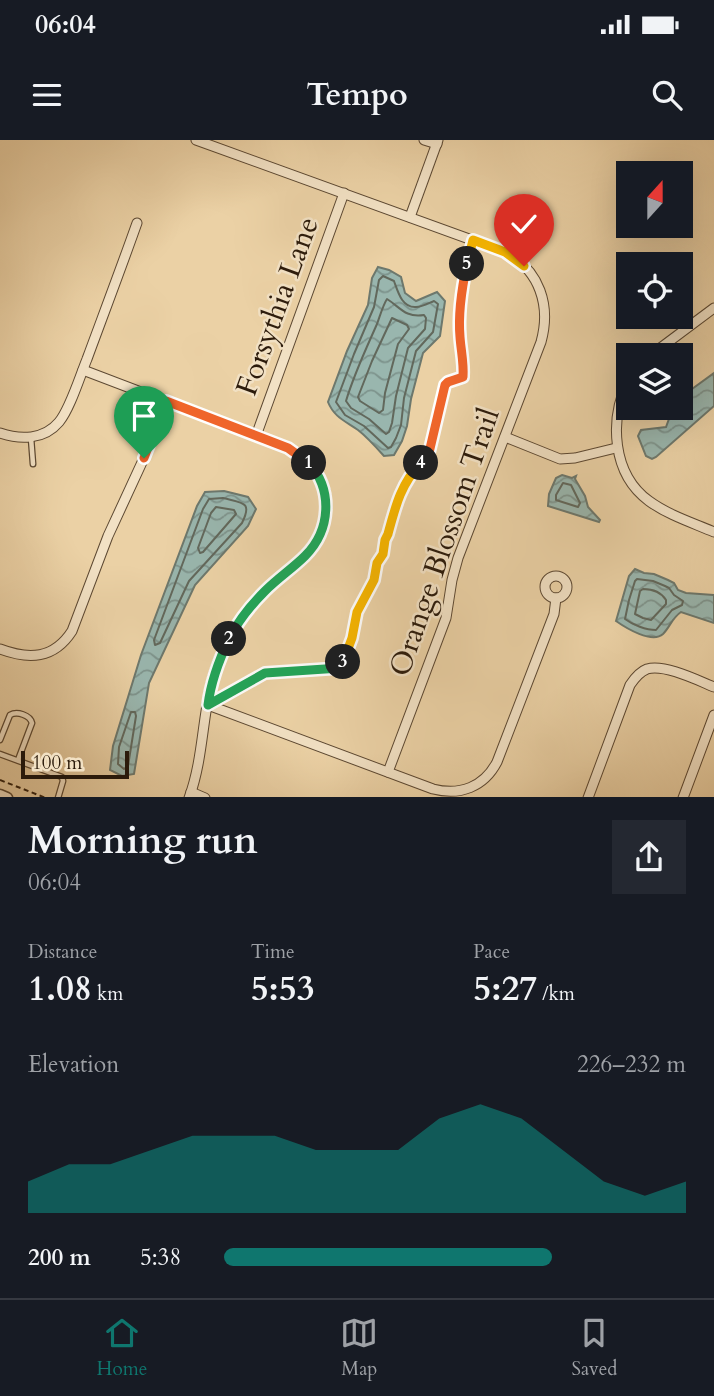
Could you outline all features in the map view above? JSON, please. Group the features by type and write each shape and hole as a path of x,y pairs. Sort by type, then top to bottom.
{"street":[{"name":"Orange Blossom Trail","path":"196,140 505,252 524,266 541,293 545,314 541,342 458,558 446,618 388,772"},
{"path":"410,217 437,142 424,140"},
{"name":"Forsythia Lane","path":"256,436 344,193"},
{"path":"0,434 31,438 46,432 59,422 83,370 137,223"},
{"path":"667,343 714,308"},
{"path":"83,370 288,448 314,468 323,485 326,518 320,537 307,554 264,592 240,619 216,667 210,687 199,766 190,795 205,797"},
{"path":"0,649 23,656 41,654 63,643 72,631 108,536 144,458 166,401"},
{"path":"617,420 617,448 633,484 646,499 657,506 714,532"},
{"path":"505,437 560,459 617,448"},
{"path":"208,705 433,789 448,792 466,790 484,780 497,762 554,614 556,598"},
{"path":"588,797 635,678 646,669 664,669 714,687"},
{"path":"683,797 714,715"},
{"path":"0,795 7,797"}],"lane":[{"path":"31,438 33,464"},
{"path":"0,740 13,713 31,720 18,760"},
{"path":"0,754 62,777 64,781 58,797"}],"path":[{"path":"208,705 265,673 340,668 352,638 357,612 374,580 377,563 383,554 399,494 413,471 428,457 445,385 463,377 461,301 473,240"},
{"path":"0,780 46,797"}],"water":[{"path":"378,267 401,277 405,293 416,301 437,292 445,301 440,336 423,353 402,441 394,455 384,456 361,433 337,415 328,402 368,305 372,278"},
{"path":"714,373 714,406 656,457 652,459 646,456 638,436 641,430 666,427 669,420 693,420 693,388"},
{"path":"562,475 572,478 576,476 588,507 599,522 548,506 549,494 556,478"},
{"path":"224,491 248,497 256,509 248,526 195,585 149,683 134,774 122,776 110,770 113,746 141,655 197,506 205,492"},
{"path":"635,569 668,580 674,583 678,590 686,593 714,595 714,623 681,612 663,634 652,637 639,634 616,621 629,576"}],"route":[{"path":"144,458 166,401 288,448 314,468 323,485 327,510 320,537 307,554 264,592 240,619 216,667 208,705 265,673 340,668 352,638 357,612 374,580 377,563 383,554 399,494 413,471 428,457 445,385 463,377 461,301 473,240 505,252 524,266"}]}
